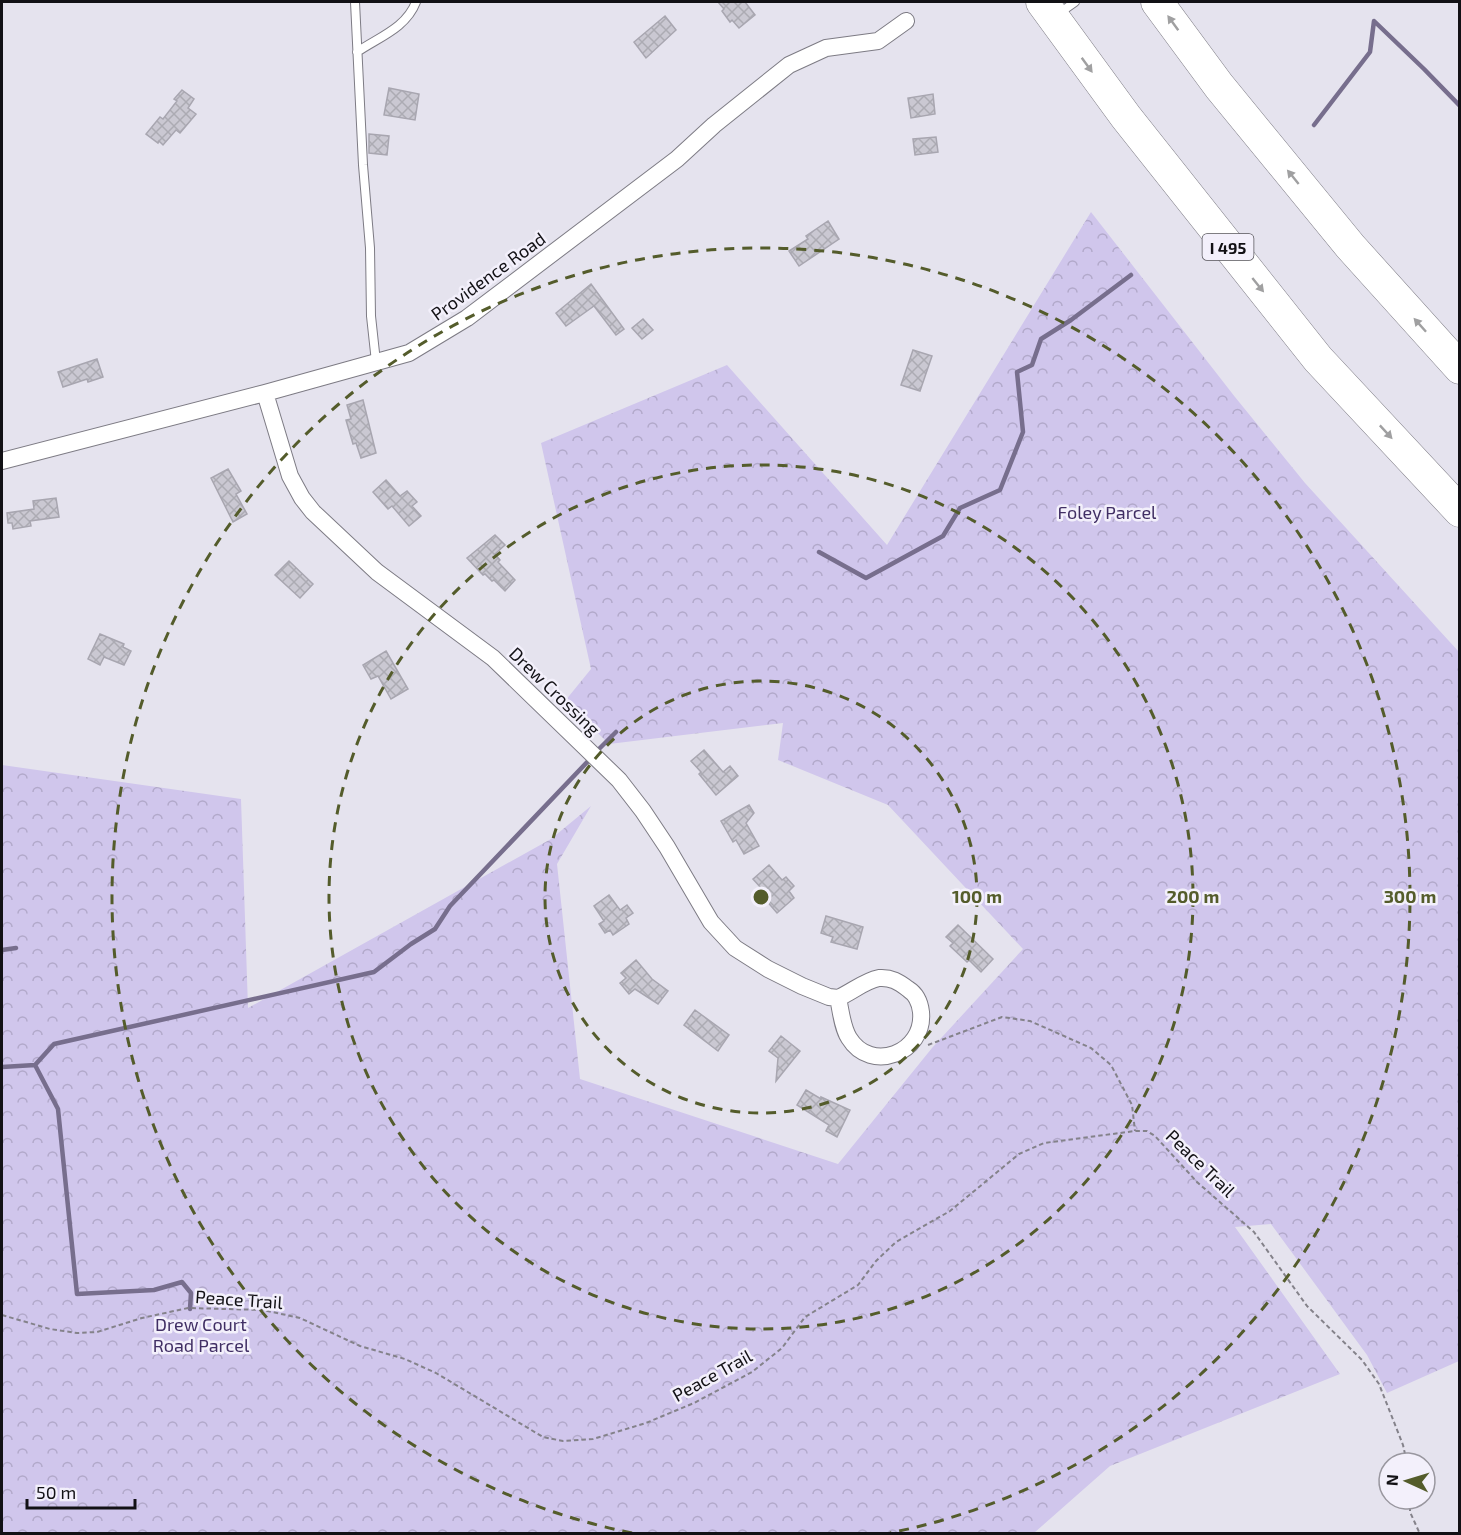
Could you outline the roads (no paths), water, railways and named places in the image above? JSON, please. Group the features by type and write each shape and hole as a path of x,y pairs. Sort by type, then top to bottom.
{"highway":[{"path":"1157,2 1219,86 1350,246 1460,368"},
{"name":"I 495","path":"1056,7 1190,200 1318,359 1460,511"},
{"path":"1417,465 1460,522"}],"street":[{"name":"Providence Road","path":"2,461 266,393 409,352 467,318 677,159 714,125 789,65 826,48 878,41 906,21"},
{"name":"Drew Crossing","path":"266,393 290,476 313,512 377,572 493,658 619,780 667,847 711,922 735,948 768,969 802,986 829,997 838,998"},
{"path":"881,978 895,980 913,992 920,1005 921,1022 914,1041 904,1050 886,1056 872,1055 861,1050 850,1039 844,1026 838,998 852,992 866,981 881,978"}],"lane":[{"path":"355,2 363,165 370,248 371,316 376,362"},
{"path":"357,52 398,28 412,12 416,2"}],"waterway":[{"path":"1314,125 1370,52 1374,21 1460,106"},
{"path":"819,552 866,578 943,536 960,508 1000,490 1023,432 1017,372 1032,365 1041,339 1071,320 1131,275"},
{"path":"596,752 616,732"},
{"path":"2,1067 35,1065 54,1044 374,972 435,929 450,906 591,758"},
{"path":"2,950 16,948"},
{"path":"35,1065 58,1109 77,1294 154,1290 182,1282 191,1293 190,1309"}],"park label":[{"name":"Foley Parcel","path":"1107,512"},
{"name":"Drew Court Road Parcel","path":"201,1334"}]}
